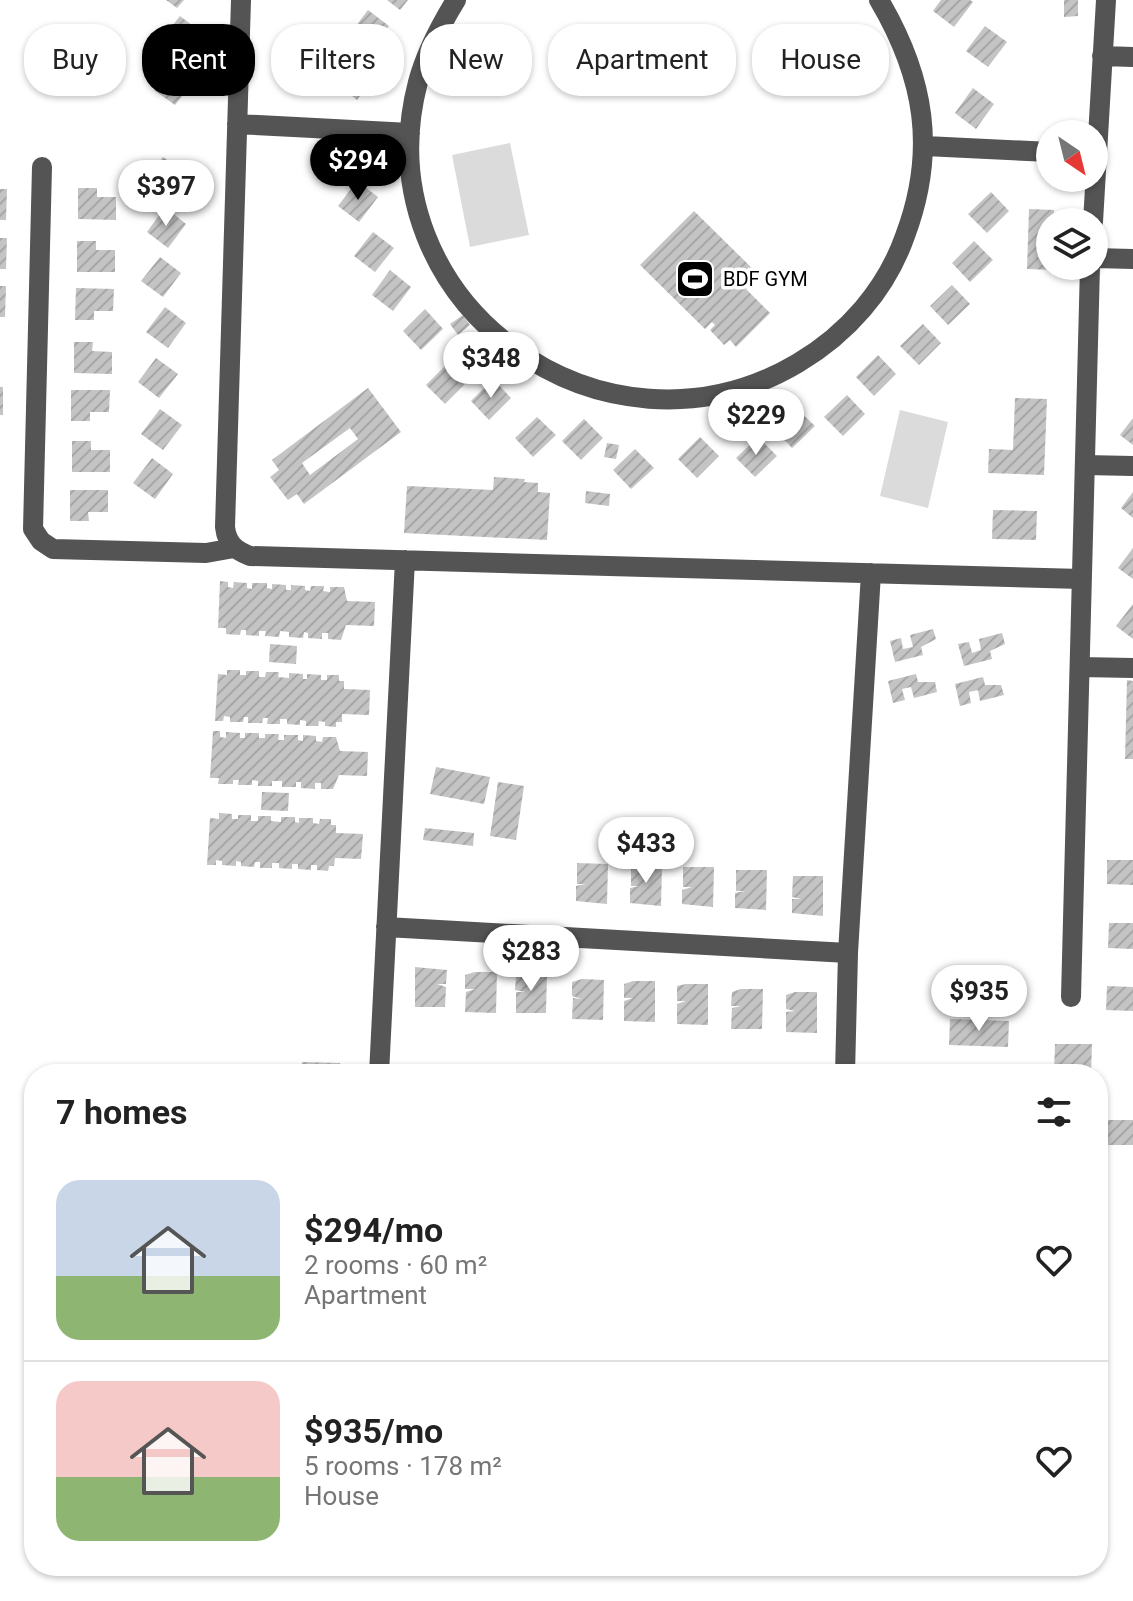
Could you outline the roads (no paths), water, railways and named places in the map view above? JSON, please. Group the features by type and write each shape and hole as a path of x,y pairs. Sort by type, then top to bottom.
{"street":[{"path":"234,548 225,527 241,0"},
{"path":"456,0 435,35 418,82 410,133 414,191 430,247 459,297 499,340 547,372 602,393 659,401 718,396 773,378 834,338 865,307 897,258 917,203 925,146 919,90 902,38 879,0"},
{"path":"1097,120 1106,0"},
{"path":"1102,56 1133,57"},
{"path":"237,124 410,133"},
{"path":"925,146 1036,151"},
{"path":"42,167 33,529 41,541 53,549 206,553 234,548 250,556 1082,579"},
{"path":"1108,258 1133,259"},
{"path":"1071,997 1090,280"},
{"path":"1085,465 1133,466"},
{"path":"379,1064 405,560"},
{"path":"845,1064 848,953 871,573"},
{"path":"1080,667 1133,668"},
{"path":"386,927 848,953"}],"place":[{"name":"BDF GYM","path":"695,279"}]}
